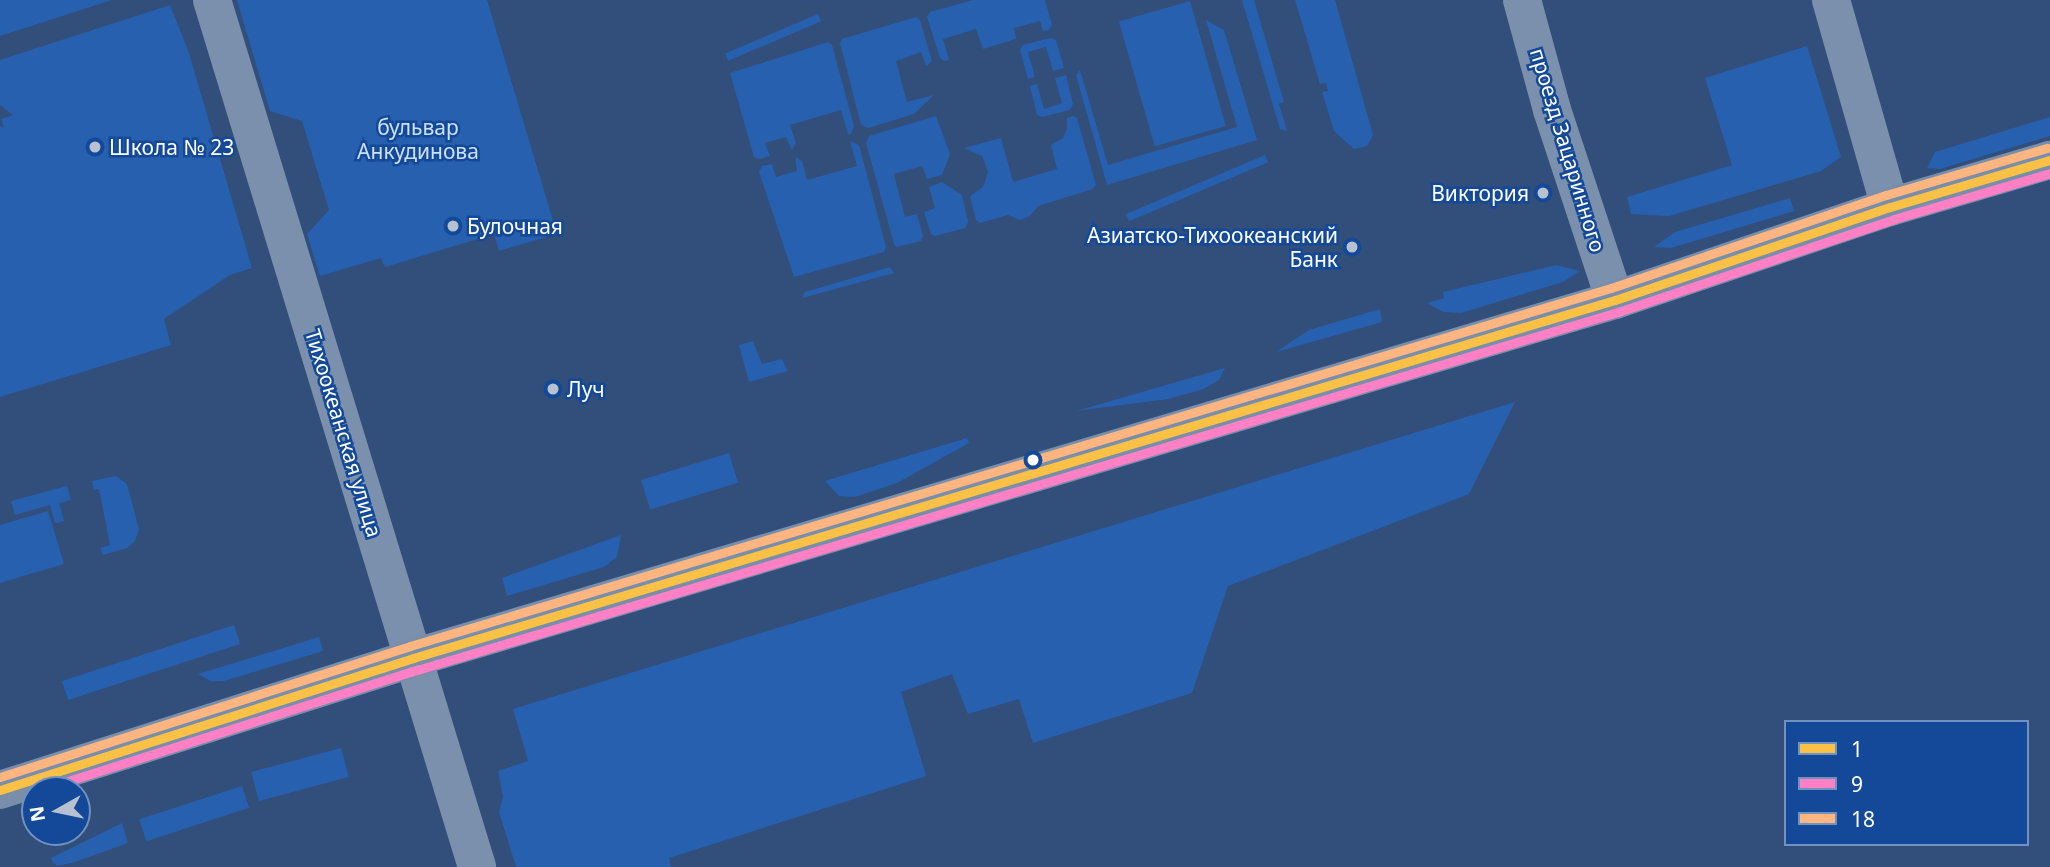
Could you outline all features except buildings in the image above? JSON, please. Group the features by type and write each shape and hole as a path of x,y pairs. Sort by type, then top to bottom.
{"main road":[{"path":"0,790 413,658 1615,300 1890,208 2050,160"}],"street":[{"name":"Тихоокеанская улица","path":"212,0 477,867"},
{"name":"проезд Зацаринного","path":"1522,0 1552,110 1615,300"},
{"path":"1831,0 1890,208"}],"green space":[{"path":"0,0 112,0 0,36"},
{"name":"бульвар Анкудинова","path":"237,0 487,0 557,234 499,251 494,234 385,267 381,258 320,276 307,234 329,210 302,121 270,111"},
{"path":"973,0 1045,0 1052,25 1049,30 1043,31 1040,21 1014,28 1016,39 983,49 976,29 943,39 949,60 944,61 940,58 927,17 930,12"},
{"path":"1242,0 1254,0 1284,102 1279,104 1287,131 1280,129"},
{"path":"1295,0 1335,0 1373,135 1367,146 1354,149 1334,131 1322,92 1328,91 1326,83 1320,84"},
{"path":"1190,1 1226,126 1155,146 1119,21"},
{"name":"Школа № 23","path":"170,5 189,53 252,268 230,275 164,319 171,345 0,397 0,126 4,128 1,119 13,115 0,105 0,60"},
{"path":"818,14 821,21 728,61 725,53"},
{"path":"916,17 920,20 932,61 926,66 921,52 896,61 907,102 934,95 914,114 868,128 861,125 840,43 842,39"},
{"path":"1206,20 1224,30 1257,140 1107,185 1076,75 1080,70 1108,165 1237,127"},
{"path":"1050,38 1056,40 1064,68 1053,71 1046,47 1028,52 1035,77 1028,79 1020,50 1023,45"},
{"path":"828,42 832,45 854,126 851,134 848,134 841,110 790,125 796,143 792,150 786,137 765,143 770,156 760,159 754,157 730,73"},
{"path":"1807,46 1841,157 1821,171 1669,216 1631,214 1627,197 1732,165 1705,78"},
{"path":"1066,75 1073,104 1070,110 1042,117 1037,115 1030,86 1037,84 1044,109 1062,103 1055,78"},
{"path":"936,116 950,154 942,175 927,179 922,166 894,174 905,217 917,214 923,236 921,241 897,247 866,143 869,136"},
{"path":"2050,117 2050,136 1940,169 1927,168 1935,152"},
{"path":"1067,118 1077,118 1096,185 1093,189 1038,206 1030,216 1020,220 1008,215 980,223 976,220 970,196 983,187 988,172 982,156 964,148 1001,138 1013,182 1057,169 1051,145 1063,138"},
{"path":"850,141 859,145 886,247 884,252 794,277 759,172 762,166 772,164 776,177 797,171 795,157 802,161 807,180 857,166"},
{"path":"1265,155 1268,162 1129,221 1126,214"},
{"path":"942,182 962,195 968,222 965,228 935,236 931,234 924,212 935,208 929,187"},
{"path":"1790,198 1794,211 1671,248 1654,247 1675,232"},
{"path":"1556,265 1580,271 1563,282 1461,313 1443,312 1427,303 1444,298 1443,292"},
{"path":"890,267 894,273 802,298 805,292"},
{"path":"1380,309 1382,322 1276,352 1309,330"},
{"path":"753,341 762,364 782,359 788,371 749,382 739,345"},
{"path":"1225,368 1219,380 1204,389 1168,399 1076,411"},
{"path":"1515,402 1469,494 1228,586 1192,693 1033,743 1019,699 968,714 952,674 901,692 926,776 669,858 671,867 516,867 499,812 503,797 498,771 528,761 513,709"},
{"path":"967,438 969,443 897,483 855,497 839,496 825,481"},
{"path":"729,453 738,483 650,510 641,480"},
{"path":"116,476 127,484 139,529 135,541 127,548 103,555 100,548 110,545 99,489 94,490 92,481"},
{"path":"67,486 71,500 59,503 64,521 55,523 50,505 15,515 11,501"},
{"path":"48,511 64,564 0,583 0,525"},
{"path":"621,535 617,557 604,567 507,596 502,578"},
{"path":"234,625 240,644 68,700 62,681"},
{"path":"319,637 323,651 224,681 210,681 198,674"},
{"path":"341,748 349,777 259,801 251,772"},
{"path":"242,786 249,808 146,841 139,819"},
{"path":"122,823 128,843 72,863 57,866 52,861 51,858 75,846 91,846 91,838"}],"transit line":[{"name":"18","path":"0,777 410,646 1611,288 1886,195 2047,148"},
{"name":"1","path":"0,790 413,658 1615,300 1890,207 2050,160"},
{"name":"9","path":"84,776 417,670 1618,312 1894,219 2050,173"}],"place":[{"name":"Школа № 23","path":"95,147"},
{"name":"Виктория","path":"1543,193"},
{"name":"Булочная","path":"453,226"},
{"name":"Азиатско-Тихоокеанский Банк","path":"1352,247"},
{"name":"Луч","path":"553,389"}]}
